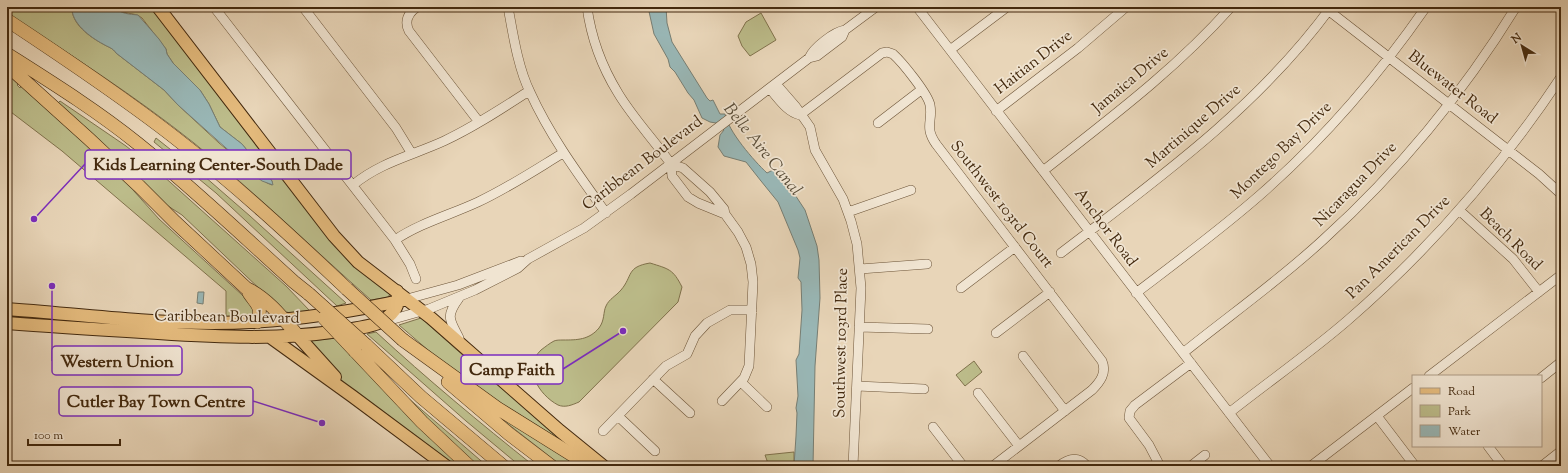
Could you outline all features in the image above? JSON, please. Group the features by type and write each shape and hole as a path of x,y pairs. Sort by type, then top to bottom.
{"highway":[{"path":"7,20 139,110 175,137 254,204 456,390 509,434 551,466"},
{"path":"7,54 92,110 189,186 294,282 360,348 422,422 469,466"},
{"path":"7,65 78,129 246,288 260,308 261,312 257,322"},
{"path":"246,288 259,295 285,320 298,336"},
{"path":"402,340 497,408 590,466"},
{"path":"360,348 503,466"}],"main road":[{"path":"158,7 334,236 358,262 401,297 423,311 603,466"},
{"path":"380,323 394,311 401,297"},
{"name":"Caribbean Boulevard","path":"7,309 155,321 212,323 257,322 326,316 401,297"},
{"path":"326,316 298,336 352,396"},
{"path":"100,317 100,330"},
{"path":"155,321 157,333"},
{"name":"Caribbean Boulevard","path":"7,323 207,336 270,337 298,336 380,323"},
{"path":"270,337 446,466"}],"street":[{"path":"214,7 395,240 410,264 416,279"},
{"path":"303,7 396,128 412,154"},
{"path":"417,7 411,12 407,19 407,25 410,32 479,122"},
{"path":"508,7 515,45 529,91 563,153 606,213"},
{"path":"587,7 595,42 612,82 623,101 671,164 672,176 688,197 725,214"},
{"name":"Caribbean Boulevard","path":"380,323 423,311 459,297 506,274 528,259 565,239 606,213 718,129 809,58 817,56 829,47 842,37 845,30 876,7"},
{"name":"Anchor Road","path":"917,7 1270,466"},
{"path":"950,50 1007,7"},
{"name":"Haitian Drive","path":"996,111 1078,48 1126,7"},
{"name":"Jamaica Drive","path":"1042,171 1151,85 1188,52 1231,7"},
{"name":"Montego Bay Drive","path":"1136,293 1230,220 1275,182 1331,126 1359,95 1389,58 1426,7"},
{"name":"Nicaragua Drive","path":"1183,353 1274,282 1324,239 1362,203 1397,166 1449,104 1485,55 1516,7"},
{"name":"Bluewater Road","path":"1328,8 1389,58 1542,176 1561,194"},
{"name":"Martinique Drive","path":"1061,253 1178,164 1240,109 1292,55 1328,8"},
{"name":"Southwest 103rd Court","path":"800,114 880,55 889,52 896,56 922,90 929,102 931,111 929,126 933,140 1099,356 1104,367 1103,374 1092,390 1065,411"},
{"name":"Pan American Drive","path":"1229,413 1306,354 1349,318 1403,269 1459,210 1509,151 1561,77"},
{"name":"Southwest 103rd Place","path":"773,86 796,107 812,130 814,150 833,180 848,212 857,244 861,288 853,466"},
{"path":"878,123 922,90"},
{"path":"353,185 376,168 445,140 479,122 529,91"},
{"path":"395,240 415,228 460,210 503,189 563,153"},
{"path":"671,164 683,168 692,178 710,192 724,209 725,214 741,237 751,264 753,282 749,366 746,374 740,382 722,401"},
{"path":"681,188 692,178"},
{"path":"848,212 911,190"},
{"name":"Beach Road","path":"1459,210 1513,259 1539,292"},
{"path":"961,288 1014,247"},
{"name":"Caribbean Boulevard","path":"401,297 458,285 515,262 528,259"},
{"path":"860,269 927,264"},
{"path":"1432,375 1561,275"},
{"path":"996,333 1050,292"},
{"path":"459,297 452,308 450,319 452,327 462,345"},
{"path":"603,431 667,364 687,354 695,336 710,320 730,310 752,310"},
{"path":"859,326 928,329"},
{"path":"993,466 1065,411 1023,356"},
{"path":"1542,377 1561,362"},
{"path":"1160,466 1149,445 1130,420 1130,411 1138,403 1191,363"},
{"path":"653,379 690,413"},
{"path":"740,382 767,408"},
{"path":"857,386 924,389"},
{"path":"1312,466 1412,389"},
{"path":"978,392 1019,446"},
{"path":"618,416 655,451"},
{"path":"1377,416 1415,466"},
{"path":"933,427 963,466"},
{"path":"1489,447 1503,466"},
{"path":"1542,466 1561,451"},
{"path":"1191,466 1205,455"},
{"path":"1060,466 1068,460 1075,459 1080,460 1087,466"}],"green space":[{"path":"34,7 72,7 75,19 87,34 115,51 164,90 219,143 267,183 272,185 272,181 242,144 220,127 209,104 200,90 173,63 167,54 166,49 142,18 136,15 121,12 114,7 152,7 202,70 391,296 389,295 389,297 371,300 262,201 194,143 126,92 8,14 10,9 17,10"},
{"path":"761,13 776,40 750,56 742,46 738,36 746,22"},
{"path":"7,74 18,84 17,85 20,88 21,86 74,133 133,190 159,219 253,305 255,314 249,314 249,317 226,317 226,291 62,151 7,109"},
{"path":"60,101 126,146 161,174 286,286 310,311 285,313 182,215 168,206 58,103"},
{"path":"156,138 204,176 346,303 337,306 216,193 154,142"},
{"path":"650,263 670,270 676,276 682,287 678,302 579,402 563,406 551,401 539,388 535,380 533,365 535,357 541,350 554,341 573,340 587,337 595,332 602,322 607,304 625,285 633,270 637,267"},
{"path":"421,318 476,367 488,372 570,445 567,448 485,394 443,363 399,325"},
{"path":"376,332 494,434 534,466 520,466 466,421 367,334"},
{"path":"336,338 463,466 453,466 352,390 338,377 309,341"},
{"path":"974,361 982,372 965,386 956,375"},
{"path":"408,398 487,466 473,466"},
{"path":"490,410 586,466 562,466"},
{"path":"794,452 794,466 769,466 765,455"}],"water":[{"path":"72,7 114,7 128,14 138,15 159,39 173,63 200,90 209,104 220,127 242,144 272,181 273,185 262,181 253,174 178,105 164,90 115,51 82,29 75,19"},
{"path":"648,7 666,7 667,23 672,42 707,98 710,101 713,100 720,114 725,114 727,121 736,137 762,168 767,173 775,169 780,172 805,210 817,246 819,260 820,298 815,366 813,466 794,466 796,408 798,396 796,360 799,354 802,310 801,282 798,278 800,258 798,250 778,202 746,162 724,156 718,147 720,135 724,130 716,123 702,118 694,100 670,67 668,59 654,34"},
{"path":"198,292 204,292 203,304 197,303"}],"place":[{"name":"Kids Learning Center-South Dade","path":"34,219"},
{"name":"Western Union","path":"52,286"},
{"name":"Camp Faith","path":"623,331"},
{"name":"Cutler Bay Town Centre","path":"322,423"}],"water label":[{"name":"Belle Aire Canal","path":"762,150"}]}
